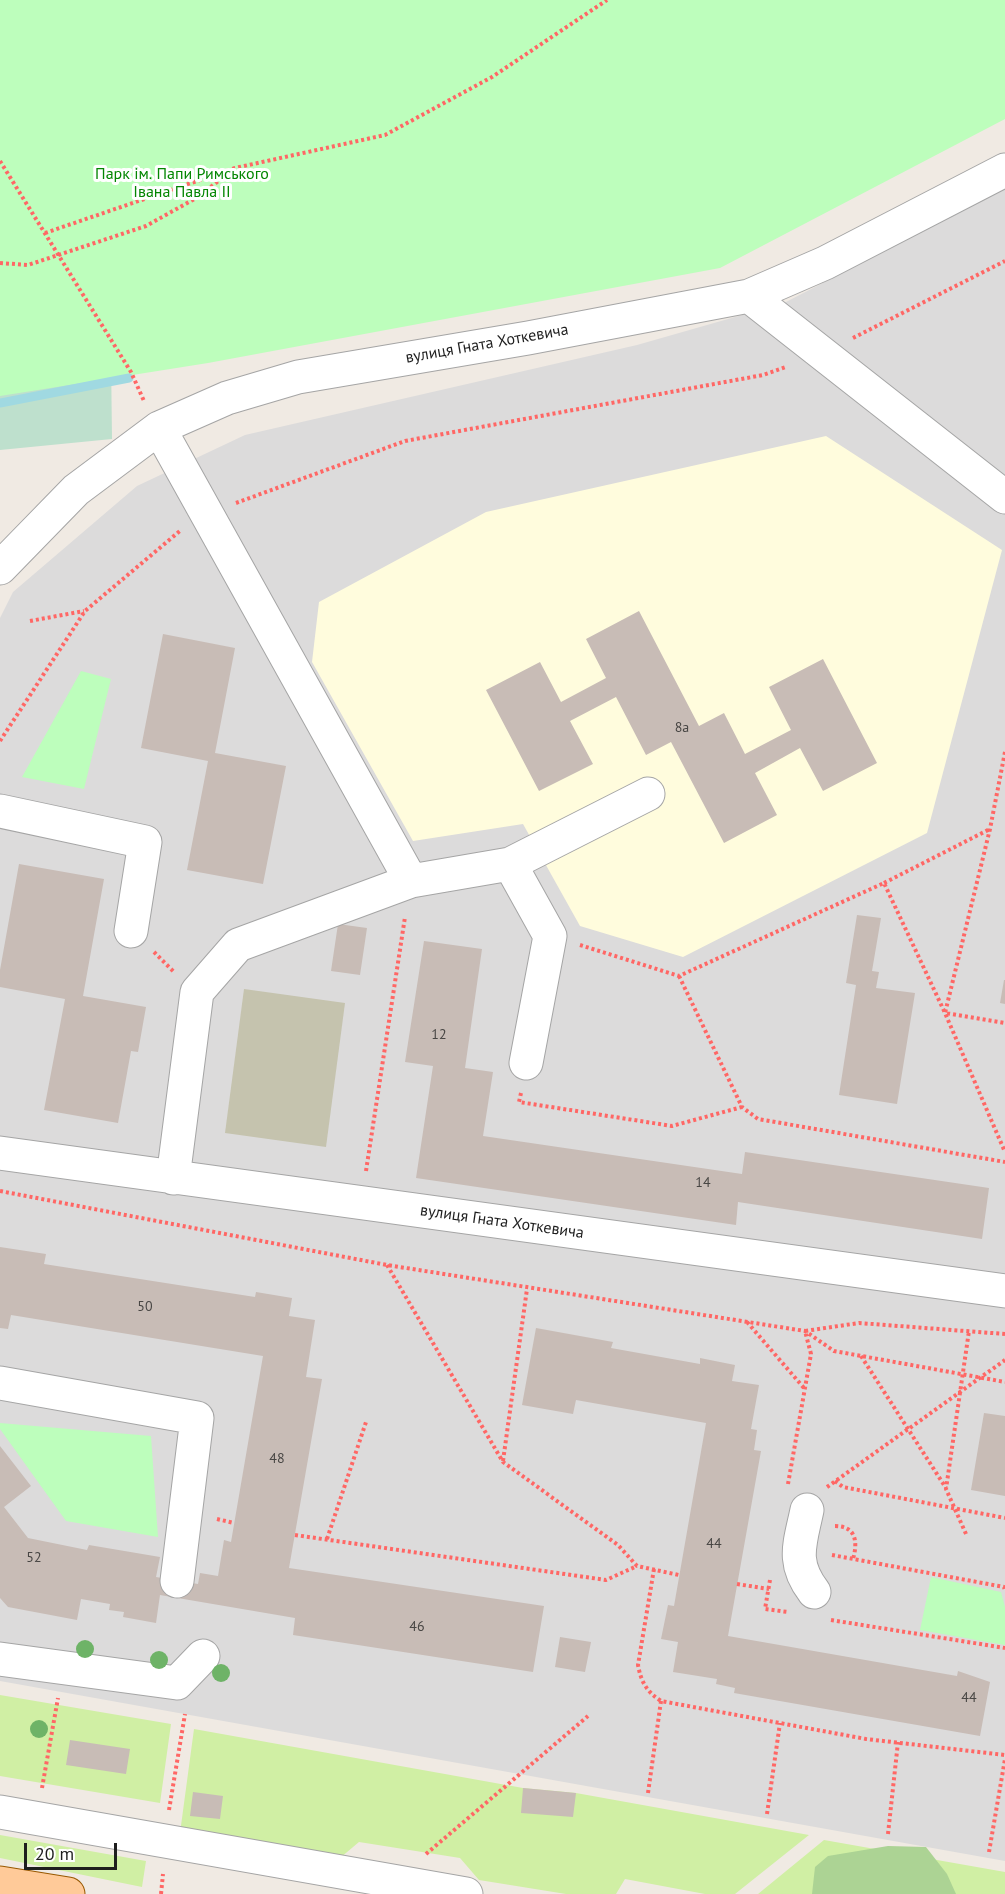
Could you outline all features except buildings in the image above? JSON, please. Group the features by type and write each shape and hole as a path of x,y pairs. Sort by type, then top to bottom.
{"main road":[{"path":"0,1883 68,1894"}],"street":[{"name":"вулиця Гната Хоткевича","path":"0,567 153,416 227,398 298,377 528,338 749,296 825,263 1005,170"},
{"path":"749,296 821,355 1005,497"},
{"path":"153,416 411,881"},
{"path":"173,1178 197,993 238,945 411,881 510,864 648,794"},
{"path":"0,811 145,842 131,931"},
{"path":"510,864 550,936 526,1063"},
{"name":"вулиця Гната Хоткевича","path":"0,1154 1005,1291"},
{"path":"0,1383 197,1418 177,1581"},
{"path":"807,1495 798,1550 799,1566 812,1608"},
{"path":"0,1659 177,1683 203,1656"},
{"path":"0,1812 466,1894"}],"path":[{"path":"45,233 235,168 385,135 492,77 607,0"},
{"path":"0,160 131,372 134,383 153,416"},
{"path":"0,263 28,265 146,226 198,197 235,168"},
{"path":"207,514 405,441 763,375 821,355 1005,261"},
{"path":"0,741 85,611 172,536"},
{"path":"30,621 85,611"},
{"path":"945,1013 990,829 1005,752"},
{"path":"550,936 679,976 884,883 990,829"},
{"path":"359,1203 411,881"},
{"path":"884,883 945,1013 1005,1152"},
{"path":"131,931 197,993"},
{"path":"679,976 742,1107 758,1119 1005,1162"},
{"path":"945,1013 1005,1023"},
{"path":"526,1063 519,1102 672,1126 742,1107"},
{"path":"0,1191 387,1265 527,1289 805,1331 859,1323 1005,1334"},
{"path":"387,1265 503,1462 618,1545 637,1566"},
{"path":"503,1462 527,1289"},
{"path":"747,1322 805,1389"},
{"path":"805,1331 834,1351 1005,1382"},
{"path":"805,1331 811,1354 805,1389 807,1495 835,1481 1005,1360"},
{"path":"946,1489 969,1331"},
{"path":"861,1356 946,1489 966,1534"},
{"path":"327,1539 366,1422"},
{"path":"835,1481 843,1487 1005,1518"},
{"path":"295,1535 606,1580 637,1566 679,1575"},
{"path":"833,1555 1005,1585 1005,1591"},
{"path":"654,1569 638,1665 641,1680 650,1694 661,1701 780,1723 1005,1757 989,1852"},
{"path":"771,1578 765,1609 812,1608 1005,1648"},
{"path":"737,1584 769,1589"},
{"path":"36,1818 64,1668"},
{"path":"168,1812 187,1704 177,1683"},
{"path":"648,1793 661,1701"},
{"path":"394,1881 588,1716"},
{"path":"767,1814 780,1723"},
{"path":"888,1834 898,1742"}],"shaded area":[{"path":"1005,189 1005,1861 0,1681 0,618 13,592 137,486 245,435 637,345 784,303"},
{"path":"826,436 1002,550 927,833 683,957 580,926 523,824 413,841 312,662 319,602 486,512"},
{"path":"244,989 345,1003 326,1147 225,1133"}],"green space":[{"name":"Парк ім. Папи Римського Івана Павла ІІ","path":"0,0 1005,0 1005,119 720,268 208,363 0,396"},
{"path":"0,354 111,358 112,439 0,450"},
{"path":"81,671 111,679 84,789 22,777"},
{"path":"0,1423 151,1436 158,1537 66,1521 0,1429"},
{"path":"931,1577 1001,1592 1005,1607 1005,1645 920,1630"},
{"path":"0,1695 171,1724 160,1803 0,1776"},
{"path":"194,1729 523,1788 576,1793 809,1835 735,1894 705,1894 625,1879 616,1894 566,1894 479,1880 460,1858 359,1842 340,1858 180,1833"},
{"path":"0,1835 146,1861 142,1887 0,1858"},
{"path":"824,1840 1005,1872 1005,1894 758,1894"},
{"path":"888,1846 926,1847 947,1874 956,1894 812,1894 815,1867 828,1856"}],"waterway":[{"path":"0,403 129,378"}]}
